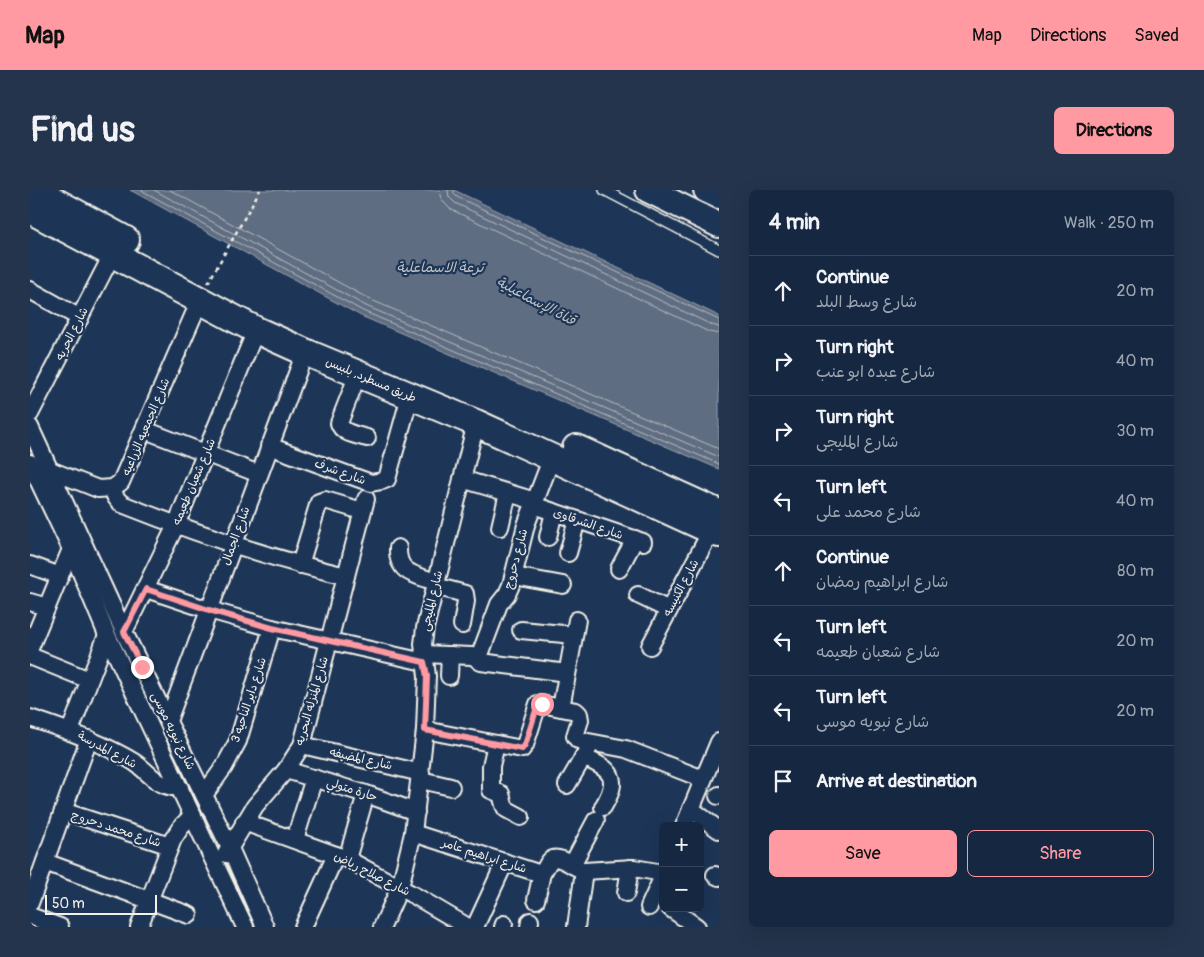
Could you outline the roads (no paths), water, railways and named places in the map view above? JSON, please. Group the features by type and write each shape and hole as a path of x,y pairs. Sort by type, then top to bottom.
{"main road":[{"name":"طريق مسطرد, بلبيس","path":"34,190 204,292 256,330 716,526"},
{"path":"648,190 719,225"},
{"path":"706,190 719,196"},
{"name":"طريق مسطرد, بلبيس","path":"30,210 113,253 204,292 265,315 557,440 716,526"}],"street":[{"name":"شارع الحريه","path":"30,414 113,253"},
{"path":"30,290 80,318"},
{"name":"شارع الجمعيه الزراعيه","path":"50,470 98,489 106,490 113,488 122,482 204,292"},
{"name":"شارع شعبان طعيمه","path":"124,632 176,525 256,330"},
{"name":"شارع الجمال","path":"168,721 305,352"},
{"path":"358,374 339,423 344,431 367,438"},
{"name":"شارع شرف","path":"269,446 371,483 382,481 388,478 410,396"},
{"name":"شارع المليجى","path":"382,927 400,888 414,833 425,730 427,676 423,644 425,628 476,423"},
{"name":"شارع نبويه موسى","path":"30,427 124,632 229,846 266,927"},
{"path":"145,430 259,474"},
{"name":"شارع دحروج","path":"552,457 522,537 514,576 507,594 499,604 478,660 481,662 567,673"},
{"name":"شارع نبويه موسى","path":"30,463 107,635 246,927"},
{"name":"شارع الشرقاوى","path":"462,478 639,541 619,569"},
{"path":"113,488 114,495 122,504 176,525 232,545 346,576"},
{"path":"500,527 508,493"},
{"name":"شارع المنزله البحريه","path":"219,870 229,846 244,822 266,792 286,770 302,745 364,505 325,500 319,502 300,565"},
{"path":"548,537 554,512"},
{"path":"568,553 577,520"},
{"name":"شارع الكنيسه","path":"650,646 716,526"},
{"path":"398,548 397,556 405,571 465,594 462,624"},
{"path":"30,648 70,549"},
{"path":"30,565 60,576"},
{"path":"514,576 563,585"},
{"path":"146,589 209,610 329,642 424,658 450,655 472,656"},
{"path":"638,595 669,610"},
{"path":"30,602 47,607"},
{"name":"شارع داير الناحيه 3","path":"204,795 224,768 238,741 272,628"},
{"path":"521,630 576,628 561,708"},
{"path":"70,731 107,635"},
{"path":"449,676 450,655"},
{"path":"30,656 90,680"},
{"path":"425,730 520,749 524,748 538,704 561,708 576,711 580,714 575,736 578,740 626,748 703,779"},
{"name":"شارع المدرسة","path":"30,718 70,731 134,763 155,781 169,787 180,788"},
{"path":"30,903 89,740"},
{"path":"686,822 703,779 715,762 719,742"},
{"path":"566,785 591,743"},
{"path":"496,744 491,766 491,790 502,794 506,809 521,817"},
{"name":"شارع المضيفه","path":"302,745 451,787"},
{"path":"576,927 578,868 599,814 613,787 611,775 601,766 583,757"},
{"name":"حارة متولي","path":"286,770 366,794 416,812"},
{"path":"294,839 314,778"},
{"path":"304,927 342,857 366,794"},
{"path":"691,809 719,830"},
{"name":"شارع محمد دحروج","path":"63,811 170,846"},
{"path":"139,927 170,846 180,827 193,815"},
{"name":"شارع صلاح رياض","path":"244,822 342,857 468,927"},
{"name":"شارع ابراهيم عامر","path":"414,833 542,873 553,858 560,859 578,868 630,868 659,873"},
{"path":"45,862 189,916"},
{"path":"475,927 505,862"},
{"path":"626,893 630,868"},
{"path":"536,900 542,873"},
{"path":"655,902 659,888"},
{"path":"675,912 696,927"},
{"path":"30,916 60,927"}],"lane":[{"path":"604,190 719,250"}],"water":[{"name":"ترعة الاسماعلية","path":"130,190 454,190 719,316 719,469 361,316"}],"water label":[{"name":"قناة الإسماعيلية","path":"536,301"}]}
